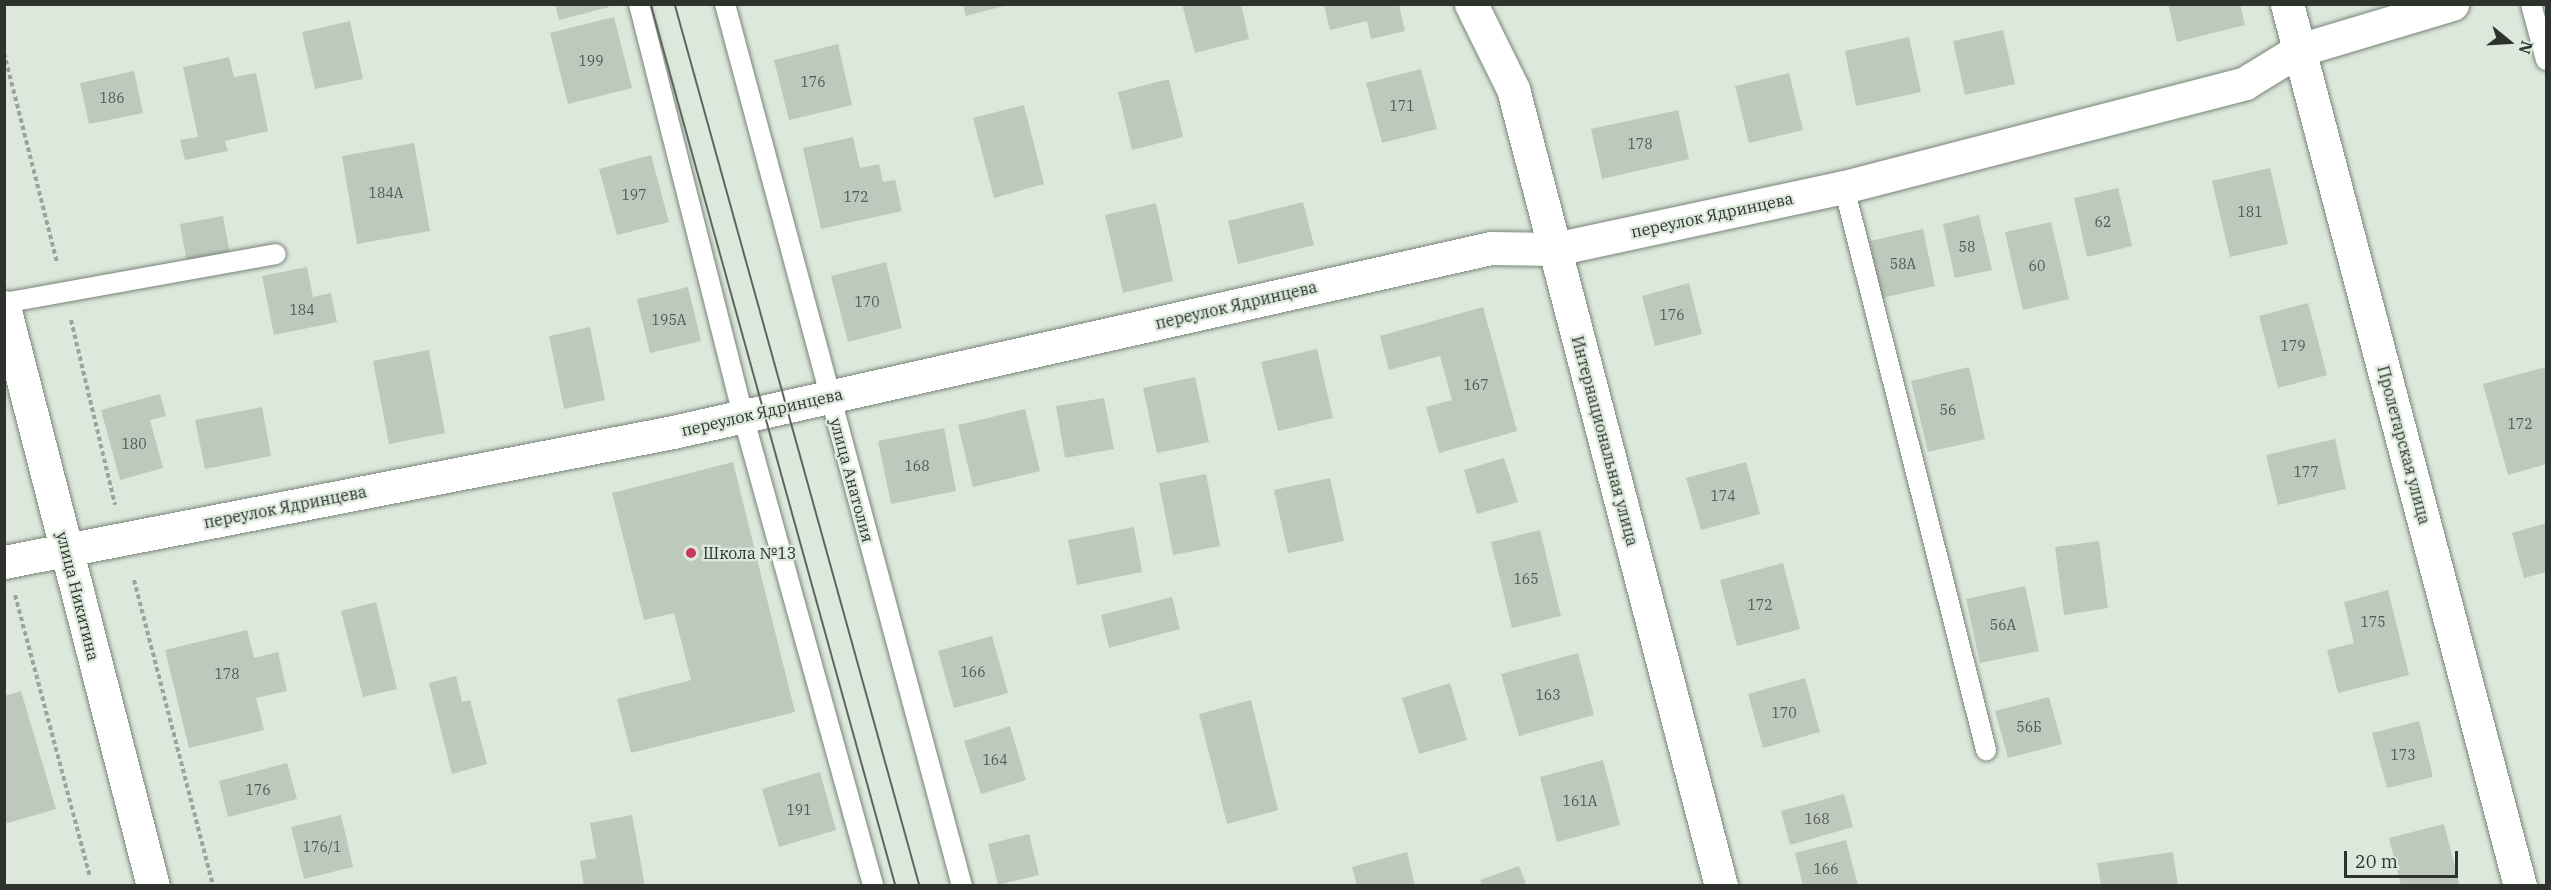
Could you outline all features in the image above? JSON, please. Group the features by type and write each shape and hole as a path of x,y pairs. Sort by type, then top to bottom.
{"street":[{"name":"Интернациональная улица","path":"1471,4 1513,89 1721,885"},
{"name":"Пролетарская улица","path":"2287,4 2520,885"},
{"name":"переулок Ядринцева","path":"4,562 743,416 1491,248 1555,249 1844,186 2246,83 2299,50 2452,4"},
{"name":"улица Никитина","path":"4,305 153,885"}],"lane":[{"path":"639,4 743,416 873,885"},
{"name":"улица Анатолия","path":"724,4 962,885"},
{"path":"2531,4 2547,60"},
{"path":"1844,186 1986,750"},
{"path":"4,305 276,254"}],"path":[{"path":"134,580 213,885"},
{"path":"15,594 90,877"}],"building":[{"path":"555,4 608,4 609,7 559,20"},
{"path":"1182,4 1241,4 1249,39 1195,53"},
{"path":"2168,4 2240,4 2245,25 2177,42"},
{"path":"963,5 1007,5 966,16"},
{"path":"1324,5 1399,5 1405,31 1371,39 1367,21 1330,30"},
{"path":"614,17 632,88 568,104 550,33"},
{"path":"350,21 363,79 315,89 302,32"},
{"path":"2003,30 2015,84 1965,95 1953,41"},
{"path":"1909,37 1921,92 1856,106 1845,51"},
{"path":"838,44 852,105 789,120 774,60"},
{"path":"229,57 234,77 256,73 268,131 225,141 228,151 185,160 180,140 198,137 183,67"},
{"path":"1421,69 1437,129 1382,143 1366,83"},
{"path":"134,71 143,113 89,124 80,83"},
{"path":"1789,73 1803,130 1749,143 1735,86"},
{"path":"1169,79 1183,137 1132,150 1118,92"},
{"path":"1024,105 1044,184 994,198 973,118"},
{"path":"1678,110 1689,159 1602,179 1591,129"},
{"path":"853,137 860,168 879,164 883,182 895,180 902,211 821,229 803,148"},
{"path":"414,143 430,231 357,244 342,156"},
{"path":"651,155 669,222 617,235 599,169"},
{"path":"2270,168 2288,244 2230,257 2212,181"},
{"path":"2118,188 2132,246 2087,257 2074,198"},
{"path":"1303,202 1314,245 1238,264 1228,221"},
{"path":"1156,203 1173,281 1123,293 1105,215"},
{"path":"1979,215 1992,270 1955,278 1943,224"},
{"path":"223,216 230,254 187,263 180,224"},
{"path":"2051,222 2069,299 2023,310 2005,232"},
{"path":"1923,229 1935,286 1882,298 1870,241"},
{"path":"886,262 902,328 848,342 831,276"},
{"path":"307,267 313,297 331,293 337,322 274,335 262,276"},
{"path":"1689,283 1702,334 1655,346 1642,296"},
{"path":"688,287 701,341 650,353 637,299"},
{"path":"2308,303 2327,375 2278,388 2259,316"},
{"path":"1483,307 1517,431 1439,453 1426,407 1452,400 1440,356 1389,370 1380,336"},
{"path":"590,327 605,400 564,409 549,336"},
{"path":"1317,349 1333,418 1278,431 1261,362"},
{"path":"429,350 445,433 389,444 373,361"},
{"path":"1969,367 1985,439 1928,452 1911,381"},
{"path":"2546,367 2546,464 2508,475 2483,384"},
{"path":"1195,377 1209,442 1157,453 1143,388"},
{"path":"160,394 166,416 150,420 163,468 120,480 101,410"},
{"path":"1104,398 1114,449 1065,458 1056,406"},
{"path":"262,407 271,456 205,469 195,420"},
{"path":"1025,409 1040,471 973,487 958,425"},
{"path":"944,428 956,491 891,504 878,441"},
{"path":"2335,439 2346,489 2278,505 2266,455"},
{"path":"1504,458 1518,502 1477,514 1464,470"},
{"name":"Школа №13","path":"733,462 795,712 631,753 617,699 691,680 674,613 644,620 612,493"},
{"path":"1746,462 1760,514 1701,530 1686,478"},
{"path":"1206,474 1220,546 1173,555 1159,483"},
{"path":"1330,478 1344,541 1288,553 1274,490"},
{"path":"2546,523 2546,572 2524,578 2512,533"},
{"path":"1134,527 1142,572 1077,585 1068,540"},
{"path":"1540,530 1561,616 1512,628 1491,542"},
{"path":"2099,541 2108,608 2064,615 2055,547"},
{"path":"1783,563 1800,629 1737,646 1720,580"},
{"path":"2025,586 2039,651 1980,663 1966,599"},
{"path":"2388,590 2409,675 2338,693 2327,650 2354,643 2344,602"},
{"path":"1172,597 1180,629 1109,648 1101,615"},
{"path":"376,602 397,689 363,697 341,611"},
{"path":"247,630 254,658 278,652 287,691 256,698 264,730 189,748 165,650"},
{"path":"992,636 1008,693 954,708 938,651"},
{"path":"1578,653 1594,715 1519,736 1501,674"},
{"path":"456,676 462,702 470,700 487,764 452,774 429,683"},
{"path":"1805,678 1820,732 1763,748 1748,694"},
{"path":"1450,683 1467,740 1419,754 1402,698"},
{"path":"21,691 56,809 4,824 4,696"},
{"path":"2049,697 2062,744 2008,758 1995,711"},
{"path":"1251,700 1278,810 1227,824 1199,714"},
{"path":"2419,721 2433,777 2387,788 2372,733"},
{"path":"1010,726 1026,780 981,794 964,741"},
{"path":"1603,760 1620,825 1557,842 1540,777"},
{"path":"287,763 297,799 228,817 219,781"},
{"path":"820,772 836,830 779,847 762,789"},
{"path":"1844,794 1853,827 1790,845 1781,811"},
{"path":"341,815 353,867 304,879 291,827"},
{"path":"632,815 645,886 584,886 580,861 596,858 590,823"},
{"path":"2444,824 2460,886 2401,886 2389,838"},
{"path":"1029,834 1039,875 998,885 988,844"},
{"path":"1846,840 1858,886 1803,886 1795,853"},
{"path":"1407,852 1415,886 1357,886 1352,867"},
{"path":"2173,852 2178,886 2101,886 2097,863"},
{"path":"1519,866 1527,886 1482,886 1480,880"}],"tram line":[{"path":"651,4 896,886"},
{"path":"675,4 920,886"}],"place":[{"name":"Школа №13","path":"691,553"}]}
